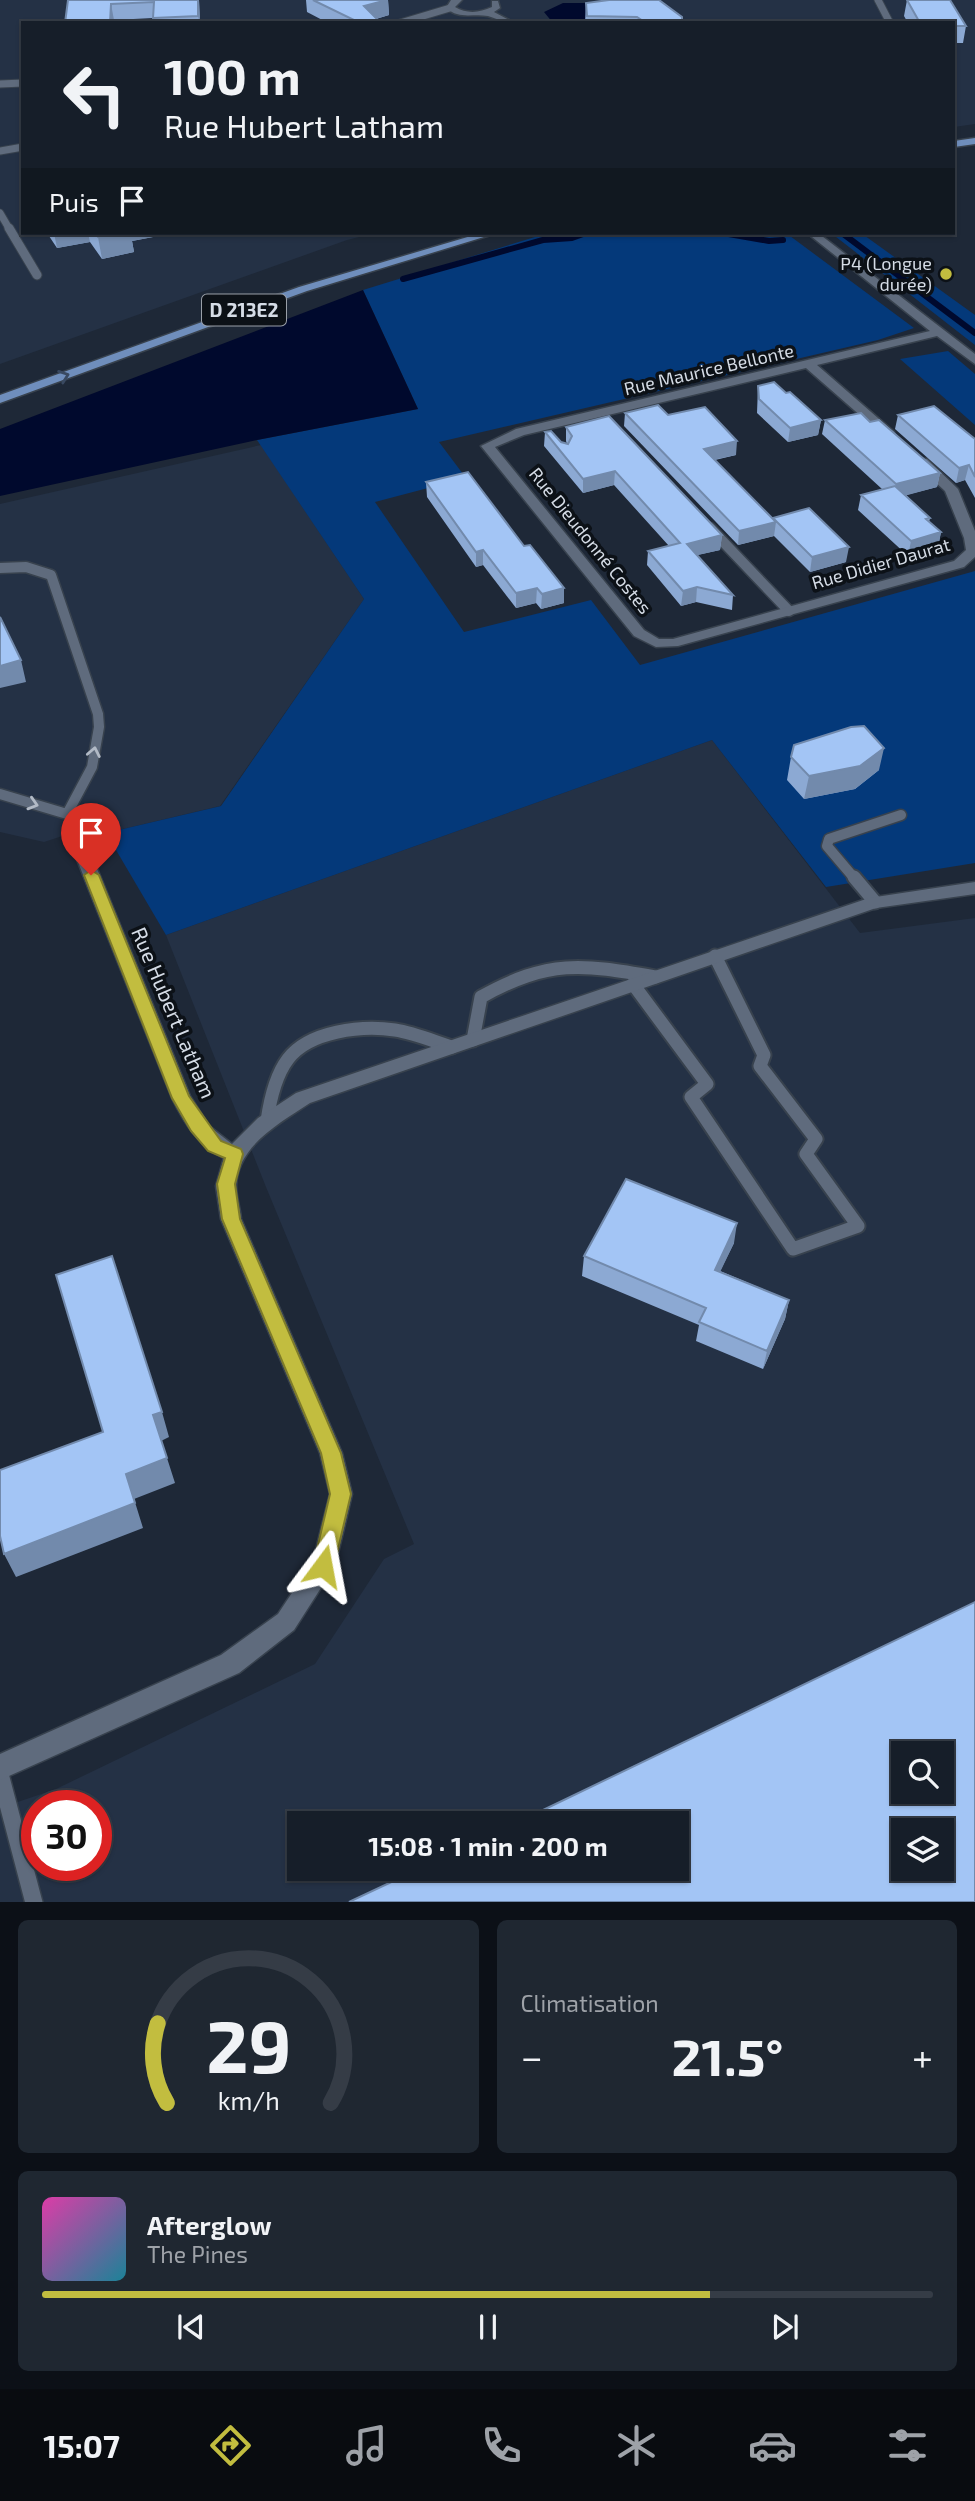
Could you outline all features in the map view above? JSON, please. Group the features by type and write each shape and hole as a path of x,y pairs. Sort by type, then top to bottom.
{"main road":[{"path":"955,144 975,141"},
{"path":"955,153 975,150"},
{"name":"D 213E2","path":"0,386 269,289 445,235"},
{"name":"D 213E2","path":"0,399 303,289 485,235"}],"street":[{"path":"488,13 496,8 495,1"},
{"path":"455,2 465,14 488,13 506,21"},
{"path":"815,235 975,359"},
{"name":"Rue Maurice Bellonte","path":"487,446 501,438 606,418 940,332"},
{"name":"Rue Didier Daurat","path":"673,643 959,564 973,551 971,538 951,489 809,364"},
{"name":"Rue Dieudonné Costes","path":"487,446 639,633 656,643 673,643"},
{"name":"Rue Hubert Latham","path":"74,832 181,1098 197,1126 214,1146 234,1154"},
{"path":"0,1766 230,1664 286,1622 323,1566 341,1494 331,1453 231,1219 226,1184 234,1154 267,1121 303,1098 875,902 975,888"}],"lane":[{"path":"878,0 889,21"},
{"path":"405,21 455,2"},
{"path":"0,84 21,83"},
{"path":"0,151 21,147"},
{"path":"0,213 37,275"},
{"path":"702,519 789,611"},
{"path":"0,568 20,566 38,569 51,575 98,714 100,724 89,779 67,814"},
{"path":"0,794 67,814"},
{"path":"67,814 74,832"},
{"path":"875,902 827,846 829,839 901,815"},
{"path":"634,984 707,1084 691,1097 793,1249 858,1226 806,1154 816,1139 760,1066 764,1055 715,956"},
{"path":"473,1040 481,997 510,980 559,966 596,968 656,977"},
{"path":"267,1121 271,1095 289,1058 309,1044 355,1028 391,1029 452,1047"},
{"path":"0,1774 34,1902"}],"shaded area":[{"path":"0,0 975,0 975,124 955,127 955,21 21,21 21,235 367,235 0,364"},
{"path":"563,3 601,3 603,21 551,21 544,12"},
{"path":"542,235 789,235 914,328 878,340 439,442 466,478 375,502 464,632 591,600 640,665 975,571 975,863 826,887 712,740 166,935 106,833 221,806 364,599 257,440 418,409 363,290"},
{"path":"834,235 864,235 975,315 975,345"},
{"path":"363,290 418,409 257,440 0,496 0,429"},
{"path":"948,351 975,374 975,425 900,359"},
{"path":"261,445 364,599 220,806 106,833 102,823 44,842 0,832 0,504"},
{"path":"712,740 860,933 975,918 975,1902 0,1902 0,1808 21,1801 21,1881 112,1881 112,1790 53,1790 315,1664 384,1559 414,1544 266,1187 166,935"}],"building":[{"path":"68,0 198,0 198,16 153,18 154,2 111,4 110,21 65,21"},
{"path":"313,0 387,0 364,6 379,21 356,21"},
{"path":"659,0 682,17 682,21 587,16 586,3"},
{"path":"907,0 950,0 966,26 955,26 955,21 919,21"},
{"path":"774,382 786,393 790,392 821,420 790,428 759,399 758,386"},
{"path":"658,405 668,415 705,407 737,441 704,449 776,522 739,531 625,413"},
{"path":"934,406 975,439 975,477 969,465 959,468 898,415"},
{"path":"861,413 870,422 879,420 940,473 896,484 825,420"},
{"path":"609,416 722,535 687,544 733,595 697,587 683,591 648,551 680,543 615,471 583,479 545,432 551,431 561,442 568,444 572,436 566,427"},
{"path":"468,472 524,546 530,545 564,588 542,594 537,588 516,593 483,550 476,552 426,482"},
{"path":"895,486 930,518 926,519 941,532 911,541 861,495"},
{"path":"809,508 849,547 812,557 773,518"},
{"path":"0,617 21,660 0,666"},
{"path":"864,726 884,748 860,766 809,776 791,757 794,745 851,727"},
{"path":"626,1179 737,1223 715,1270 789,1300 767,1351 699,1322 706,1308 584,1256"},
{"path":"112,1256 162,1412 153,1415 167,1458 126,1474 135,1503 4,1554 0,1536 0,1470 103,1432 56,1275"},
{"path":"975,1602 975,1902 349,1902 394,1881 689,1881 689,1811 541,1811"}],"waterway":[{"path":"403,279 543,240 580,235"},
{"path":"734,235 769,241 783,240"},
{"path":"845,235 975,333"}],"place":[{"name":"P4 (Longue durée)","path":"946,274"}],"route":[{"path":"91,875 181,1098 197,1126 214,1146 234,1154 226,1184 231,1219 331,1453 341,1494 323,1566"}]}
